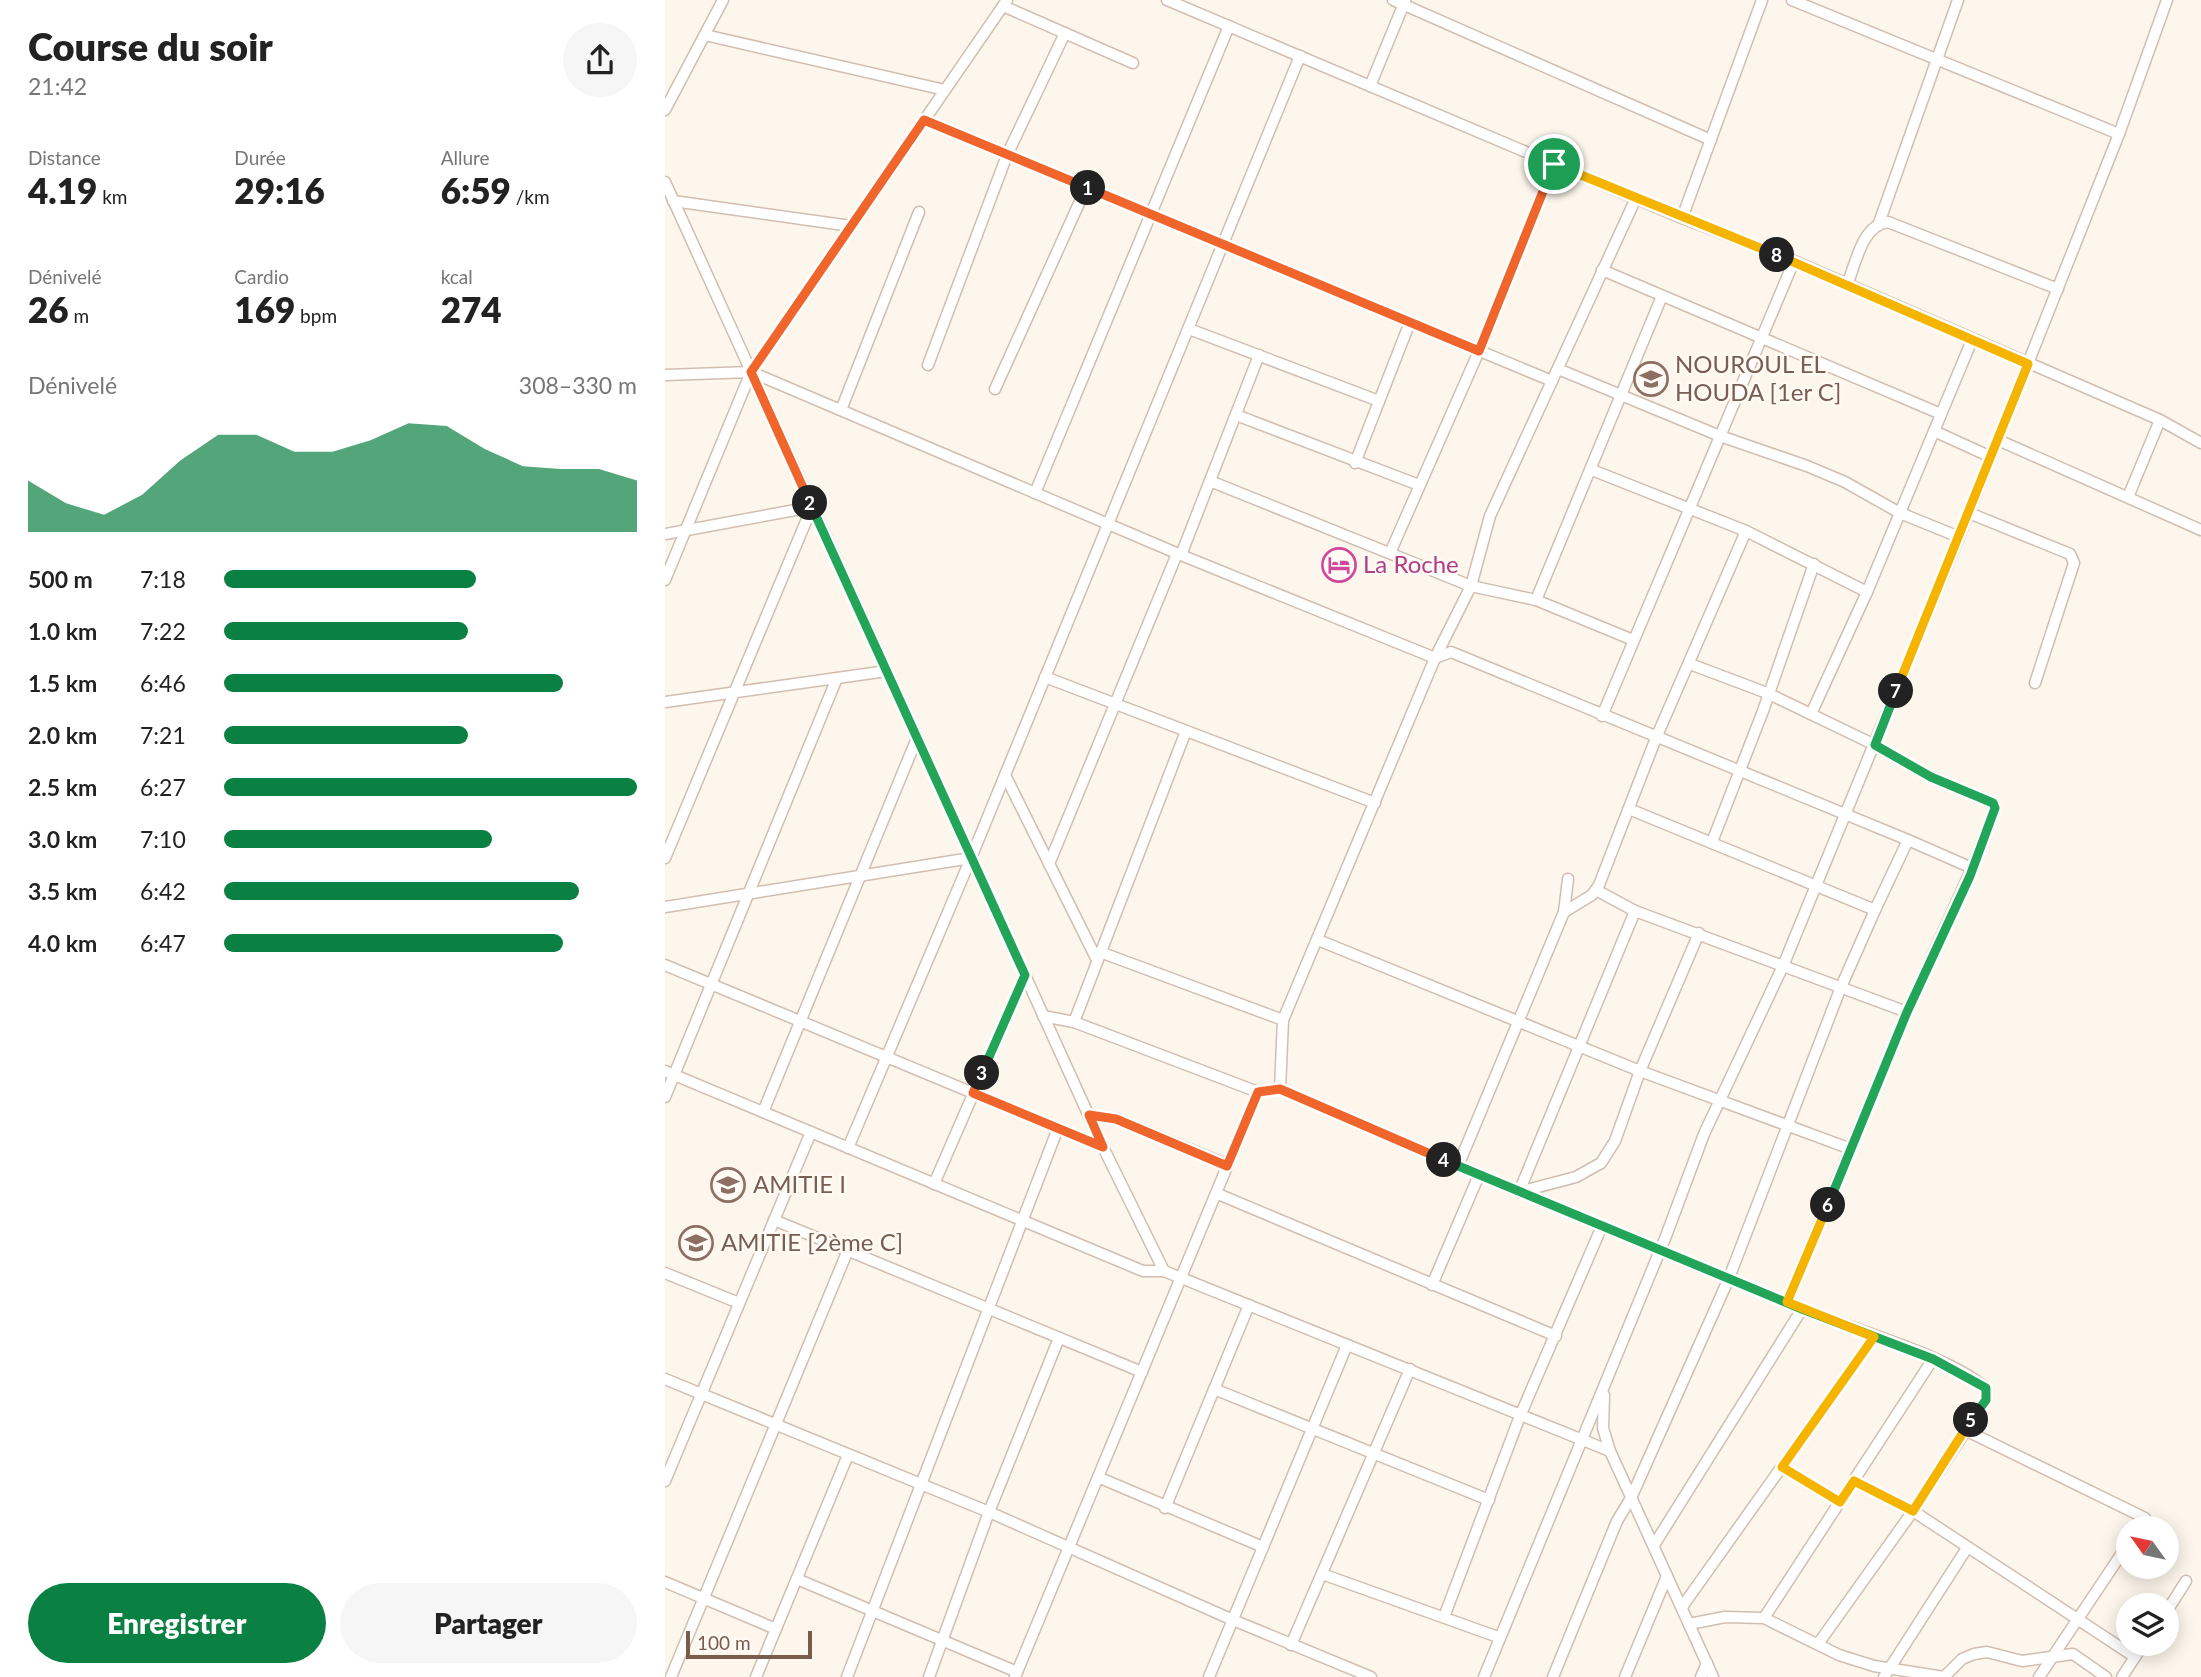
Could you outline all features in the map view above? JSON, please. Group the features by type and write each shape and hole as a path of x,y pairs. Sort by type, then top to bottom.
{"street":[{"path":"665,110 723,0"},
{"path":"1167,0 1682,218 1794,261 2160,420 2201,443"},
{"path":"1682,218 1762,0"},
{"path":"1792,0 2119,134"},
{"path":"1879,223 1958,0"},
{"path":"1483,1677 1660,1250 1704,1134 1783,966 1875,745 2119,134 2167,0"},
{"path":"1370,86 1400,1 1711,140"},
{"path":"665,580 751,372 1005,3 1133,63"},
{"path":"1035,493 1229,26"},
{"path":"928,365 1007,155 1065,33"},
{"path":"705,35 945,90"},
{"path":"848,1148 971,858 1300,56"},
{"path":"924,120 1552,381"},
{"path":"1390,553 1479,351 1554,164"},
{"path":"665,182 1103,1147 1164,1271"},
{"path":"995,389 1086,188"},
{"path":"1280,1089 1283,1020 1435,658 1471,586 1490,516 1636,198"},
{"path":"673,201 851,226"},
{"path":"841,411 919,212"},
{"path":"1847,285 1869,230 1879,223 1888,222 2058,289"},
{"path":"1602,716 1794,261"},
{"path":"1602,270 1941,414"},
{"path":"1536,600 1663,296"},
{"path":"1355,463 1410,322"},
{"path":"1189,329 1379,401"},
{"path":"1811,714 1867,592 1972,340"},
{"path":"1049,863 1210,481 1259,355"},
{"path":"1558,369 1720,436 1845,482 1900,513 1959,537"},
{"path":"665,375 751,372 1179,555 1435,658 1451,652 1972,868"},
{"path":"1236,415 1355,463 1419,485"},
{"path":"2128,497 2160,420"},
{"path":"1934,431 1991,457"},
{"path":"1998,440 2201,530"},
{"path":"1592,470 1746,531 1867,592"},
{"path":"1210,481 1471,586 1536,600 1633,640"},
{"path":"665,534 812,507"},
{"path":"665,858 812,507"},
{"path":"1969,513 2070,554 2074,563 2035,683"},
{"path":"1564,912 1595,890 1656,738 1691,664 1746,531"},
{"path":"1712,842 1741,772 1814,564"},
{"path":"1691,664 1811,714 1875,745 1931,777 1993,803 1995,808 1787,1302"},
{"path":"665,702 887,671"},
{"path":"1045,677 1375,803"},
{"path":"665,1097 670,1073 711,984 837,678"},
{"path":"1074,1022 1186,731"},
{"path":"763,1112 917,738"},
{"path":"1005,775 1098,956 1283,1020"},
{"path":"1629,808 1875,910"},
{"path":"1553,1677 1617,1521 1631,1497 1730,1278 1841,987 1908,840"},
{"path":"665,906 971,858"},
{"path":"1458,1166 1564,912 1568,880"},
{"path":"1595,890 1635,911 1907,1012"},
{"path":"1519,1192 1635,911"},
{"path":"1519,1192 1576,1177 1601,1163 1615,1141 1640,1071 1699,933"},
{"path":"1318,940 1640,1071 1722,1099 1787,1127 1851,1149"},
{"path":"665,965 1103,1147"},
{"path":"934,1184 1025,975"},
{"path":"1044,1016 1074,1022 1258,1092 1280,1089 1519,1192 1802,1309 1933,1359 1986,1388 1986,1400 1913,1511 1818,1644"},
{"path":"670,1073 1143,1271 1164,1271 1610,1451"},
{"path":"797,1578 944,1640 1016,1674 1100,1478 1258,1092"},
{"path":"1089,1115 1116,1119 1227,1166"},
{"path":"847,1677 1058,1128"},
{"path":"665,1481 811,1132"},
{"path":"1432,1285 1479,1175"},
{"path":"1218,1194 1556,1336"},
{"path":"774,1220 1142,1372"},
{"path":"1444,1617 1520,1416 1602,1226"},
{"path":"671,1677 848,1251"},
{"path":"665,1273 739,1303"},
{"path":"1164,1508 1249,1305"},
{"path":"1654,1545 1802,1309"},
{"path":"1682,1607 1874,1337"},
{"path":"929,1677 989,1512 1059,1338"},
{"path":"1209,1677 1347,1345"},
{"path":"1765,1618 1933,1359"},
{"path":"1291,1645 1410,1369"},
{"path":"665,1379 989,1512 1233,1620 1371,1677"},
{"path":"1606,1380 1602,1406 1610,1451 1713,1677"},
{"path":"1214,1389 1489,1500"},
{"path":"1965,1430 2141,1516"},
{"path":"756,1677 848,1455"},
{"path":"1782,1467 1840,1502"},
{"path":"1100,1478 1164,1508 1263,1547"},
{"path":"1854,1481 1913,1511 1967,1548 2079,1617 2135,1657 2122,1677"},
{"path":"1888,1673 1967,1548"},
{"path":"2039,1677 2116,1562"},
{"path":"1322,1574 1498,1637"},
{"path":"1625,1677 1667,1576"},
{"path":"2178,1593 2186,1581"},
{"path":"665,1582 776,1629"},
{"path":"1689,1624 1725,1617 1765,1618 1839,1655 1888,1673 1944,1677 1962,1659 1987,1652 2022,1661 2055,1654 2073,1654 2106,1677"},
{"path":"1701,1677 1707,1663"}],"place":[{"name":"NOUROUL EL HOUDA [1er C]","path":"1651,379"},
{"name":"La Roche","path":"1339,565"},
{"name":"AMITIE I","path":"728,1185"},
{"name":"AMITIE [2ème C]","path":"696,1243"}],"route":[{"path":"1554,164 1479,351 924,120 751,372 1025,975 973,1093 1103,1147 1089,1115 1116,1119 1227,1166 1258,1092 1280,1089 1519,1192 1802,1309 1933,1359 1983,1385 1987,1395 1913,1511 1854,1481 1840,1502 1782,1467 1874,1337 1802,1309 1787,1302 1907,1012 1970,876 1995,808 1993,803 1931,777 1875,745 2028,364 1794,261 1682,218 1554,164"}]}
